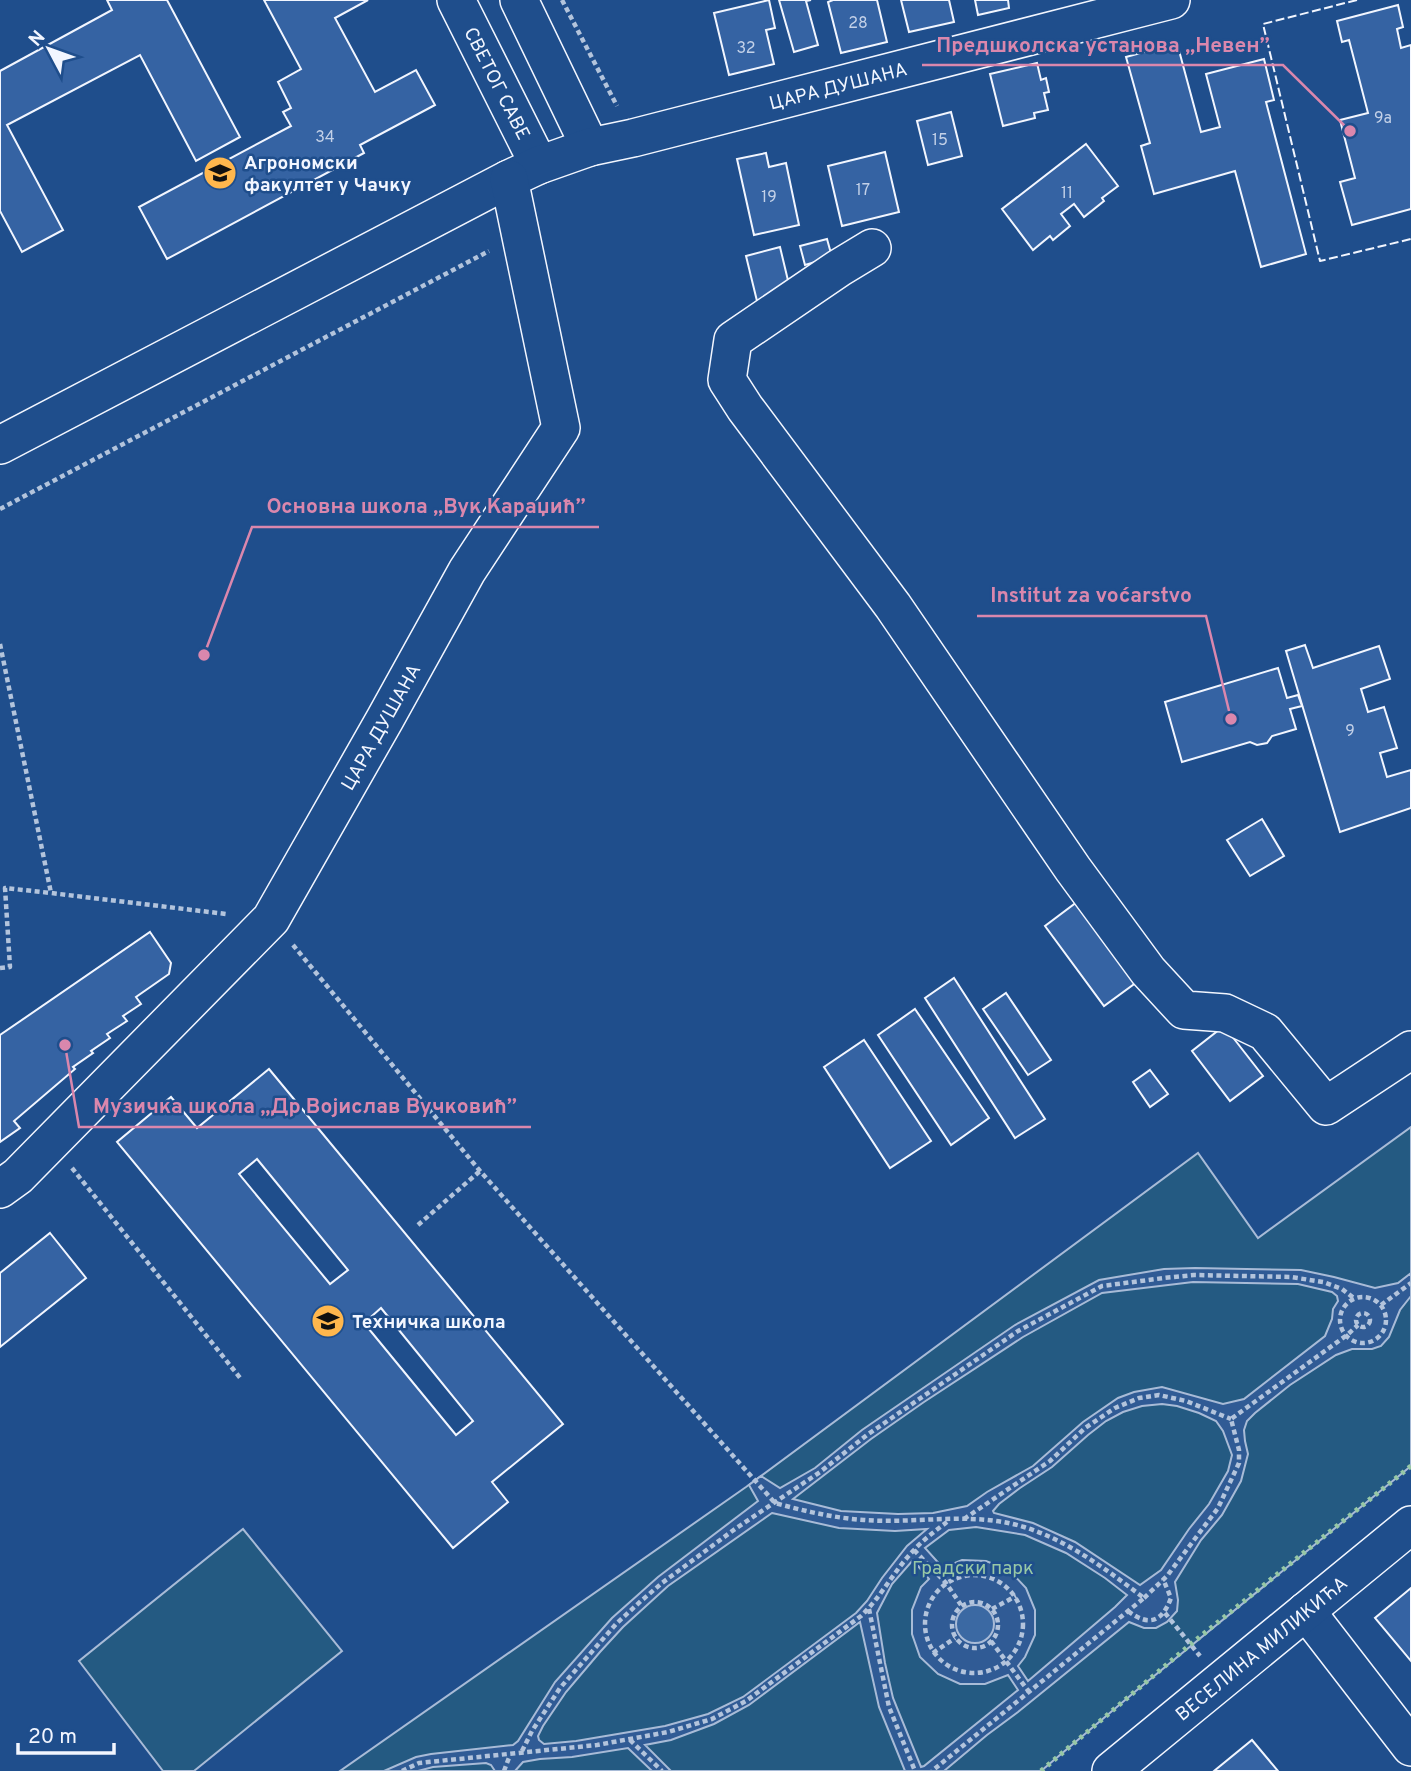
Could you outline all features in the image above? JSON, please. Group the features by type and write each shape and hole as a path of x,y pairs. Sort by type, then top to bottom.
{"street":[{"name":"СВЕТОГ САВЕ","path":"456,0 524,172"},
{"path":"519,0 590,147"},
{"name":"ЦАРА ДУШАНА","path":"0,445 524,172 590,147 1171,0"},
{"name":"ЦАРА ДУШАНА","path":"0,1189 18,1176 271,919 467,571 561,428 521,234 524,172"},
{"path":"872,248 733,340 727,380 745,408 893,606 1073,869 1148,971 1184,1010 1225,1013 1265,1032 1326,1105 1411,1050"},
{"name":"ВЕСЕЛИНА МИЛИКИЋА","path":"1111,1771 1411,1525"},
{"path":"1306,1611 1411,1747"}],"path":[{"path":"562,0 633,138"},
{"path":"0,509 521,234"},
{"path":"0,644 51,892"},
{"path":"0,968 10,967 5,888 271,919 480,1171 775,1503 818,1514 865,1521 990,1520 1025,1527 1071,1547 1144,1598"},
{"path":"52,1142 242,1379"},
{"path":"418,1225 480,1171"},
{"path":"522,1751 560,1688 617,1623 662,1583 1018,1331 1102,1286 1194,1275 1291,1277 1323,1282 1342,1289 1355,1299"},
{"path":"1381,1306 1411,1283"},
{"path":"1363,1296 1378,1302 1386,1315 1384,1331 1372,1342 1356,1342 1343,1332 1340,1316 1348,1302 1355,1299 1363,1296"},
{"path":"1231,1419 1358,1325"},
{"path":"964,1520 1050,1461 1085,1428 1115,1408 1139,1398 1159,1395 1186,1401 1231,1419"},
{"path":"932,1771 1144,1598 1163,1579 1218,1508 1239,1463 1239,1450 1231,1419"},
{"path":"402,1771 419,1763 630,1740 712,1719 746,1701 868,1609 914,1550 947,1522"},
{"path":"914,1550 946,1583 961,1605"},
{"path":"965,1575 984,1575 1002,1583 1016,1597 1023,1615 1023,1634 1015,1652 1001,1666 983,1673 963,1673 946,1665 933,1653 924,1633 925,1614 933,1596 946,1583 965,1575"},
{"path":"1128,1611 1146,1620 1158,1618 1165,1613 1171,1598 1163,1579"},
{"path":"992,1609 1016,1597"},
{"path":"979,1601 992,1609 998,1620 998,1629 988,1645 970,1648 955,1638 951,1620 961,1605 979,1601"},
{"path":"868,1609 889,1707 915,1771"},
{"path":"1165,1613 1200,1656"},
{"path":"933,1653 955,1638"},
{"path":"991,1641 1029,1692"},
{"path":"630,1740 662,1771"},
{"path":"504,1771 510,1755"}],"green space":[{"name":"Градски парк","path":"1411,1127 1411,1466 1041,1771 340,1771 746,1487 1198,1153 1258,1238"},
{"path":"243,1529 342,1651 194,1771 163,1771 79,1661"}],"shaded area":[{"path":"1164,1269 1301,1270 1375,1288 1398,1283 1411,1273 1411,1296 1400,1310 1389,1337 1381,1346 1352,1349 1336,1355 1290,1385 1247,1421 1244,1430 1248,1454 1241,1481 1222,1515 1201,1540 1175,1582 1177,1611 1167,1622 1156,1628 1144,1628 1129,1622 944,1771 905,1771 879,1707 860,1622 749,1705 714,1724 671,1740 645,1745 671,1771 652,1771 628,1748 523,1762 515,1771 495,1771 486,1763 433,1767 418,1771 384,1771 416,1757 513,1745 555,1682 612,1618 658,1577 758,1501 749,1485 761,1476 780,1488 815,1468 862,1430 1015,1325 1099,1280","holes":["1193,1282 1298,1284 1332,1292 1338,1301 1325,1336 1244,1399 1223,1404 1162,1387 1118,1398 1083,1422 1033,1466 967,1506 933,1513 898,1514 841,1511 793,1499 924,1402 1023,1337 1102,1293","1142,1406 1177,1406 1216,1421 1232,1455 1228,1471 1209,1504 1161,1570 1140,1585 1075,1542 1033,1523 994,1513 999,1504 1052,1467 1106,1421","772,1513 839,1528 895,1531 927,1529 907,1546 856,1613 743,1697 708,1714 665,1726 544,1744 538,1736 543,1726 566,1692 623,1627 668,1586","976,1527 1025,1535 1066,1553 1127,1595 1028,1681 1018,1666 1035,1635 1035,1610 1026,1588 1009,1570 986,1561 962,1560 943,1568 925,1548 949,1530","913,1560 929,1579 921,1587 912,1610 912,1634 920,1657 938,1674 960,1684 985,1684 1008,1675 1018,1690 921,1767 893,1698 877,1613 892,1584"]},
{"path":"975,1605 988,1611 994,1624 988,1637 975,1643 962,1637 956,1624 962,1611"}],"building":[{"path":"107,0 167,0 240,137 196,161 140,55 7,125 63,230 22,252 0,211 0,71 112,10"},
{"path":"264,0 368,0 335,18 375,92 416,70 435,105 360,145 364,153 167,259 139,207 291,126 283,112 291,108 278,82 301,69"},
{"path":"769,0 775,28 766,30 774,64 729,75 714,13"},
{"path":"779,0 811,0 806,1 818,45 794,52"},
{"path":"877,0 887,42 841,53 828,2"},
{"path":"901,0 949,0 954,22 909,32"},
{"path":"975,0 1008,0 1009,8 978,15"},
{"path":"1398,5 1403,27 1397,29 1401,48 1411,45 1411,209 1352,225 1340,182 1355,178 1340,120 1368,113 1349,40 1342,42 1337,21"},
{"path":"1177,43 1201,132 1220,127 1206,74 1264,59 1274,100 1266,102 1306,254 1261,267 1235,171 1154,194 1141,146 1150,143 1126,57"},
{"path":"1037,63 1041,80 1046,78 1049,92 1044,93 1048,110 1034,113 1035,118 1003,126 990,74"},
{"path":"951,112 962,156 928,165 917,121"},
{"path":"1086,144 1118,186 1084,217 1074,204 1061,214 1070,226 1053,240 1050,236 1033,250 1002,209"},
{"path":"885,152 899,212 842,226 828,166"},
{"path":"766,153 769,167 786,163 799,225 754,235 737,159"},
{"path":"827,239 832,257 805,265 800,246"},
{"path":"780,247 791,293 757,301 746,256"},
{"path":"1305,645 1313,668 1379,646 1390,679 1361,689 1368,712 1384,707 1397,748 1380,753 1387,777 1411,770 1411,808 1340,832 1286,651"},
{"path":"1278,668 1287,698 1298,695 1302,706 1290,709 1296,729 1272,736 1267,743 1257,745 1250,742 1182,762 1165,702"},
{"path":"1262,819 1284,856 1250,876 1227,840"},
{"path":"1081,899 1141,979 1104,1006 1045,926"},
{"path":"150,932 171,963 169,974 136,997 141,1004 123,1016 127,1021 107,1034 110,1038 91,1051 93,1053 73,1067 75,1069 14,1121 20,1128 0,1142 0,1035"},
{"path":"954,978 1045,1119 1015,1138 925,998"},
{"path":"1006,993 1051,1060 1028,1075 983,1009"},
{"path":"915,1009 989,1118 951,1145 878,1035"},
{"path":"1224,1026 1263,1076 1230,1101 1192,1051"},
{"path":"864,1040 931,1141 890,1168 824,1067"},
{"path":"269,1069 563,1424 492,1482 508,1502 453,1548 117,1142 171,1097 197,1128","holes":["257,1159 348,1270 330,1284 239,1174","381,1308 473,1421 456,1435 364,1323"]},
{"path":"1150,1070 1168,1094 1150,1107 1133,1082"},
{"path":"50,1233 86,1278 0,1347 0,1273"},
{"path":"1411,1588 1411,1661 1375,1618"},
{"path":"1252,1740 1278,1771 1214,1771"}],"hedge":[{"path":"1041,1771 1191,1644 1411,1466"}],"fence":[{"path":"1357,0 1263,24 1320,261 1411,239"}],"place":[{"name":"Предшколска установа „Невен”","path":"1350,131"},
{"name":"Агрономски факултет у Чачку","path":"220,173"},
{"name":"Основна школа „Вук Караџић”","path":"204,655"},
{"name":"Institut za voćarstvo","path":"1231,719"},
{"name":"Музичка школа „Др Војислав Вучковић”","path":"65,1045"},
{"name":"Техничка школа","path":"328,1321"}]}
